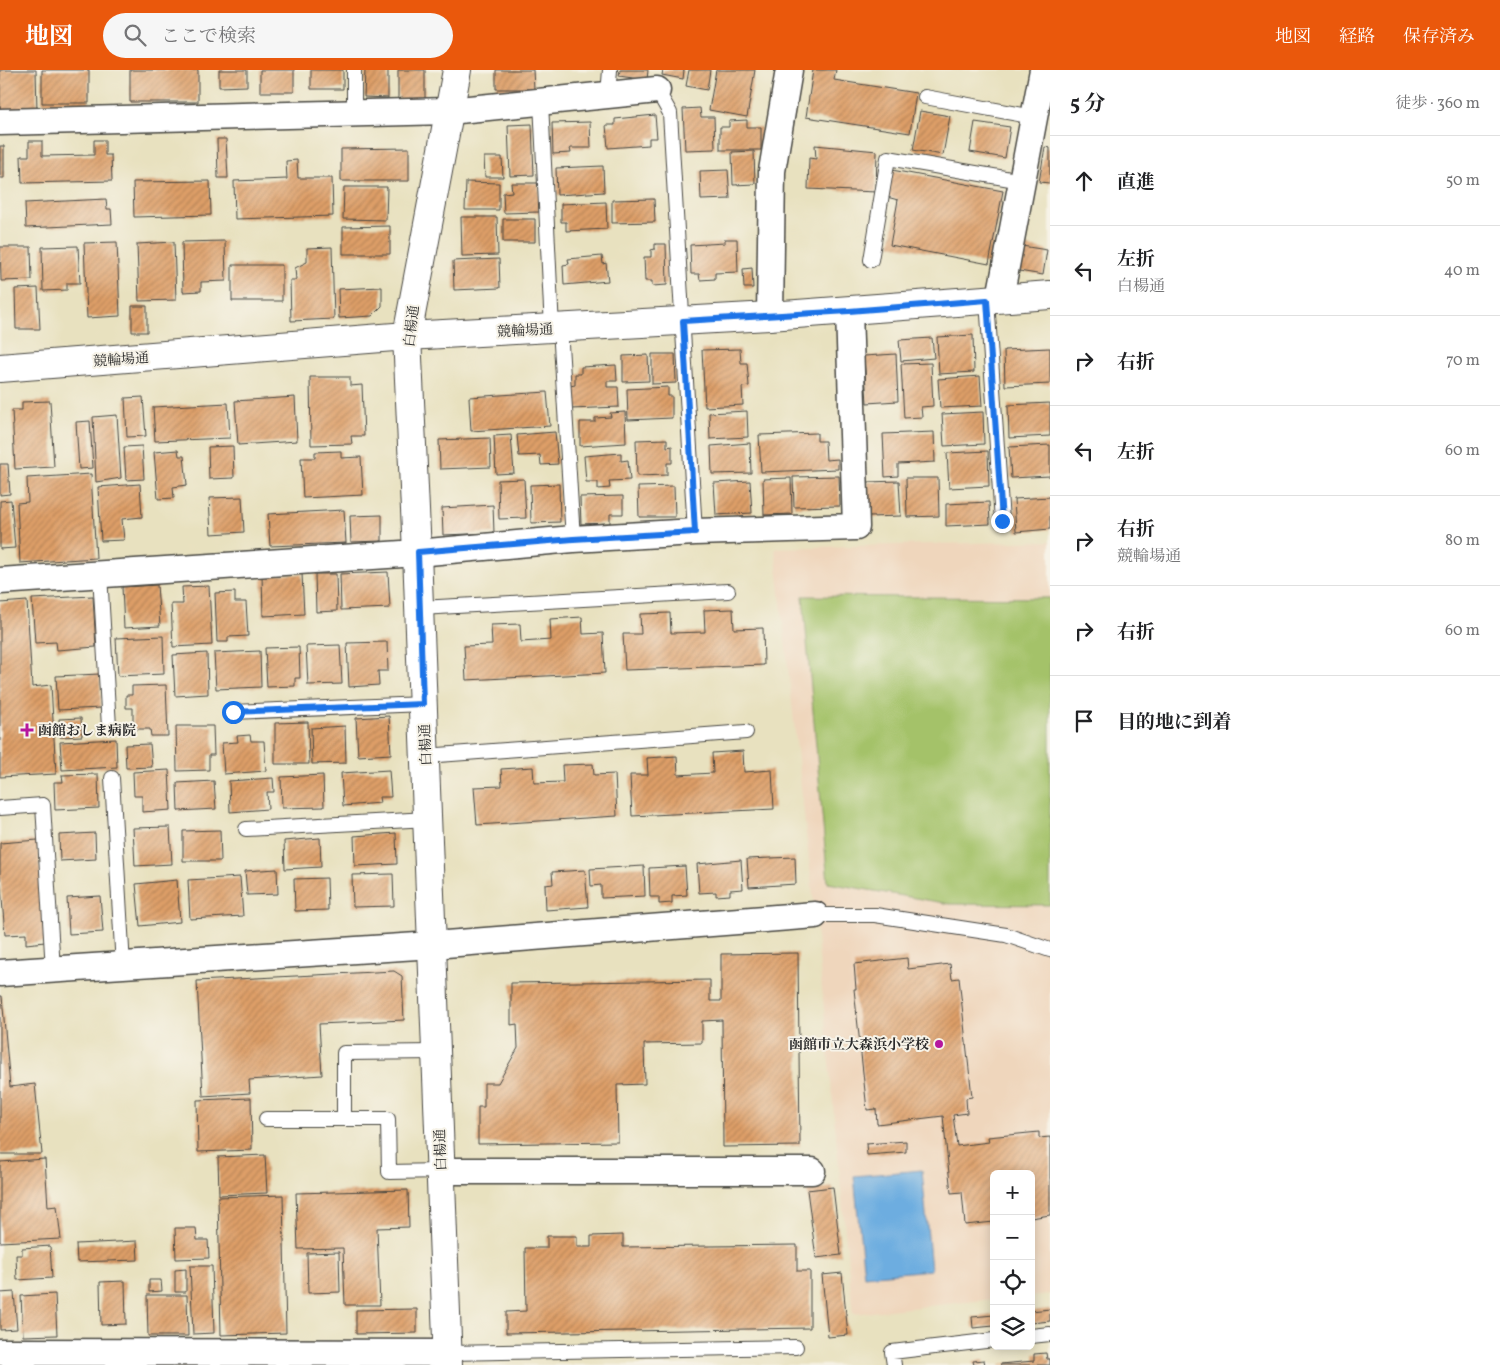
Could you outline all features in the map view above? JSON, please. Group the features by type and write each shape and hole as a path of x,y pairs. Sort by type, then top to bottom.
{"street":[{"name":"白楊通","path":"448,1359 418,552 407,336 457,70"},
{"path":"770,316 772,171 789,70"},
{"path":"993,299 1022,181 1038,129 1043,70"},
{"path":"0,122 449,111 541,102 609,83 657,90"},
{"name":"競輪場通","path":"0,368 407,336 770,316 1050,296"},
{"path":"0,581 418,552 573,539 695,532 856,528 849,311"},
{"path":"0,973 433,946 816,915"},
{"path":"441,1171 812,1171"},
{"path":"0,1352 448,1359"}],"lane":[{"path":"354,70 354,113"},
{"path":"657,90 670,113 695,532"},
{"path":"925,96 1038,129"},
{"path":"541,102 556,328 573,539"},
{"path":"870,260 888,158 1022,181"},
{"path":"993,299 1002,521"},
{"path":"100,574 109,727"},
{"path":"420,608 728,591"},
{"path":"233,712 423,704"},
{"path":"425,756 746,732"},
{"path":"112,778 123,966"},
{"path":"0,808 43,805 53,970"},
{"path":"246,829 428,819"},
{"path":"816,915 875,914 1006,935 1050,950"},
{"path":"344,1118 344,1053 437,1052"},
{"path":"266,1119 388,1118 389,1172 441,1171"},
{"path":"1035,1336 1050,1334"},
{"path":"894,1365 892,1352 990,1340"},
{"path":"448,1359 796,1347"}],"shaded area":[{"name":"函館市立大森浜小学校","path":"1050,541 1050,1294 1035,1296 1035,1170 990,1170 990,1299 853,1314 815,915 775,548"}],"green space":[{"path":"803,596 1050,598 1050,905 950,904 828,883"}],"water":[{"path":"922,1170 931,1270 864,1276 854,1176"}],"building":[{"path":"0,70 36,70 37,111 0,111"},
{"path":"42,70 89,70 89,103 42,103"},
{"path":"130,70 198,70 198,102 130,102"},
{"path":"219,70 247,70 247,86 219,87"},
{"path":"260,70 294,70 294,92 260,92"},
{"path":"311,70 343,70 343,89 311,89"},
{"path":"365,70 388,70 388,98 364,97"},
{"path":"398,70 425,70 425,100 398,99"},
{"path":"496,70 533,70 534,89 496,89"},
{"path":"620,70 648,70 647,80 619,76"},
{"path":"663,70 684,70 683,79 662,75"},
{"path":"689,70 710,70 707,90 686,86"},
{"path":"716,70 755,70 747,117 709,110"},
{"path":"813,70 836,70 834,80 916,93 910,133 806,117"},
{"path":"700,108 701,117 714,117 715,149 685,150 683,109"},
{"path":"920,111 950,116 943,155 913,150"},
{"path":"655,115 657,138 649,138 649,145 608,148 606,125 615,125 615,119"},
{"path":"747,120 747,127 761,127 761,150 720,150 720,127 729,127 729,121"},
{"path":"590,122 591,148 570,148 571,153 553,154 552,123"},
{"path":"975,122 1010,127 1005,158 970,152"},
{"path":"532,124 534,175 510,176 508,125"},
{"path":"217,139 226,139 228,178 218,178"},
{"path":"94,140 105,140 105,155 111,155 112,181 22,183 21,156 29,156 29,141 42,141 42,156 94,155"},
{"path":"815,145 877,151 876,192 808,189 809,158 816,159"},
{"path":"0,146 4,146 4,178 0,178"},
{"path":"1045,147 1050,148 1050,183 1039,182"},
{"path":"409,148 409,181 341,181 341,149"},
{"path":"754,151 755,184 733,185 732,152"},
{"path":"484,157 502,157 503,177 485,177"},
{"path":"297,160 298,178 332,178 333,216 235,219 234,181 287,179 286,161"},
{"path":"603,166 604,192 557,195 556,168"},
{"path":"728,170 730,199 701,200 700,171"},
{"path":"892,170 1003,191 989,264 890,245 898,200 887,197"},
{"path":"210,181 211,215 134,217 133,182"},
{"path":"466,182 499,183 499,210 465,210"},
{"path":"511,183 539,183 539,212 504,213 503,193 512,192"},
{"path":"344,187 387,187 386,220 343,219"},
{"path":"106,199 107,209 111,209 112,224 26,228 25,203"},
{"path":"654,199 655,222 612,223 612,200"},
{"path":"606,202 607,229 566,231 566,222 561,222 561,204"},
{"path":"461,217 497,217 498,255 462,256"},
{"path":"503,219 535,219 535,242 503,242"},
{"path":"390,226 390,254 343,254 343,227"},
{"path":"725,239 737,239 738,272 715,273 715,279 700,280 699,274 691,274 690,245 725,243"},
{"path":"225,241 226,281 201,282 201,291 183,292 182,242"},
{"path":"117,242 120,316 87,318 84,243"},
{"path":"174,242 176,300 139,301 137,244"},
{"path":"655,244 666,244 667,285 652,286 652,281 645,281 644,257 651,257 651,250 655,249"},
{"path":"78,246 80,283 67,283 67,290 43,291 42,247"},
{"path":"1022,246 1047,250 1043,275 1019,271"},
{"path":"0,247 31,247 32,280 1,281"},
{"path":"332,247 334,319 291,321 290,280 296,280 295,268 307,262 307,248"},
{"path":"602,256 603,264 606,263 608,281 564,285 563,265 569,264 568,259"},
{"path":"499,259 500,288 454,290 453,261"},
{"path":"232,265 282,265 282,301 232,301"},
{"path":"752,268 753,288 744,288 743,269"},
{"path":"382,287 382,306 372,316 339,318 338,289"},
{"path":"38,288 40,329 16,329 15,289"},
{"path":"132,306 147,306 147,332 132,332"},
{"path":"973,335 974,372 939,374 937,337"},
{"path":"932,338 934,358 901,361 899,340"},
{"path":"1050,348 1050,384 1005,386 1004,350"},
{"path":"740,349 741,363 747,363 749,386 742,387 743,405 705,407 702,350"},
{"path":"652,354 675,354 676,383 652,384"},
{"path":"896,354 898,401 867,403 864,356"},
{"path":"648,355 649,381 623,382 623,356"},
{"path":"931,363 933,406 921,407 922,417 904,418 901,364"},
{"path":"616,365 617,381 607,381 607,387 618,387 619,407 571,409 570,386 575,385 575,374 581,374 581,367"},
{"path":"980,376 982,406 940,408 938,379"},
{"path":"310,377 350,377 350,386 362,385 364,436 351,436 352,444 311,445"},
{"path":"668,387 668,396 672,396 672,418 628,420 627,389"},
{"path":"547,392 550,426 471,431 469,397"},
{"path":"143,397 146,436 127,437 125,398"},
{"path":"295,397 297,441 238,445 235,401"},
{"path":"50,401 54,467 15,469 12,410 22,410 22,402"},
{"path":"228,403 230,438 155,441 153,407"},
{"path":"1050,403 1050,436 1009,438 1008,405"},
{"path":"747,411 748,437 710,439 709,413"},
{"path":"625,412 626,443 580,446 580,422 595,422 595,418 611,417 610,413"},
{"path":"983,412 984,444 944,446 942,414"},
{"path":"117,415 121,478 96,482 93,417"},
{"path":"90,421 93,468 79,469 76,422"},
{"path":"555,432 558,464 541,465 540,455 519,456 517,435"},
{"path":"934,432 935,462 898,464 898,476 885,477 883,434"},
{"path":"817,433 817,441 825,441 826,460 838,459 838,469 761,472 759,435"},
{"path":"511,435 514,473 496,474 494,436"},
{"path":"490,438 491,467 440,469 439,440"},
{"path":"667,439 667,447 672,446 672,463 667,463 667,475 637,476 636,440"},
{"path":"750,443 751,473 712,474 711,446"},
{"path":"1050,445 1050,476 1011,478 1009,447"},
{"path":"142,446 144,479 126,480 124,447"},
{"path":"233,446 234,478 209,479 208,447"},
{"path":"178,450 179,456 184,456 187,485 173,487 174,498 158,499 154,452"},
{"path":"341,451 341,458 361,457 363,495 303,498 301,458 315,458 315,452"},
{"path":"988,451 989,486 949,488 947,453"},
{"path":"621,453 621,461 628,460 630,480 609,481 610,488 598,489 598,482 586,482 584,456"},
{"path":"0,464 8,464 10,494 0,495"},
{"path":"91,474 96,558 20,563 17,503 28,502 27,478"},
{"path":"839,476 840,506 794,507 793,477"},
{"path":"791,478 792,514 764,515 763,479"},
{"path":"906,478 938,478 939,516 907,517"},
{"path":"524,479 526,518 499,519 498,480"},
{"path":"750,481 752,513 716,515 714,483"},
{"path":"899,481 901,516 869,517 867,482"},
{"path":"140,484 142,517 122,519 124,540 101,541 98,487"},
{"path":"559,484 560,522 531,523 530,485"},
{"path":"674,486 675,517 639,517 638,487"},
{"path":"623,496 623,514 610,514 610,523 581,524 580,497"},
{"path":"242,497 244,532 211,534 209,498"},
{"path":"1050,497 1050,529 1016,532 1014,499"},
{"path":"11,500 15,548 0,549 0,501"},
{"path":"989,502 990,524 946,526 946,504"},
{"path":"493,505 494,533 443,535 442,508"},
{"path":"344,510 346,543 270,546 268,514"},
{"path":"382,515 382,541 351,542 350,516"},
{"path":"388,572 390,608 341,610 340,574"},
{"path":"302,574 304,614 263,616 262,575"},
{"path":"315,574 336,574 337,611 316,612"},
{"path":"157,585 160,626 124,628 122,587"},
{"path":"209,586 212,645 173,647 171,604 183,604 182,587"},
{"path":"235,592 235,602 246,602 248,636 228,637 228,642 217,642 215,593"},
{"path":"93,596 96,647 57,650 56,642 35,643 32,599"},
{"name":"函館おしま病院","path":"27,601 32,687 51,685 56,774 0,777 0,603"},
{"path":"733,609 734,629 763,628 764,665 625,670 623,634 641,634 640,614 670,613 671,633 705,632 704,610"},
{"path":"582,617 583,634 603,633 605,673 466,680 464,646 492,645 491,625 520,624 521,642 551,640 550,619"},
{"path":"163,636 164,674 118,676 116,638"},
{"path":"387,642 388,671 378,671 379,685 349,687 347,643"},
{"path":"340,645 342,684 308,685 306,646"},
{"path":"299,647 300,678 295,678 295,686 267,687 265,648"},
{"path":"260,651 261,687 216,689 214,653"},
{"path":"207,653 208,694 175,696 173,655"},
{"path":"100,674 101,708 58,710 56,676"},
{"path":"166,685 168,736 151,736 150,729 133,729 133,708 126,708 126,695 132,695 132,686"},
{"path":"389,716 391,754 358,756 356,718"},
{"path":"81,718 82,736 60,737 59,719"},
{"path":"308,722 309,764 275,764 275,723"},
{"path":"176,726 213,726 214,755 209,755 209,770 177,771"},
{"path":"345,726 346,763 312,764 311,728"},
{"path":"250,735 251,741 264,741 266,771 224,774 222,743 238,742 237,736"},
{"path":"116,739 117,767 62,770 60,742"},
{"path":"150,744 152,767 126,768 125,745"},
{"path":"743,751 744,772 772,770 774,809 632,816 630,775 648,775 647,758 677,756 678,775 713,773 712,753"},
{"path":"593,764 594,775 615,774 617,816 477,825 474,787 502,786 501,769 533,767 534,783 563,782 562,765"},
{"path":"169,770 171,810 142,812 142,796 134,796 133,772"},
{"path":"389,770 391,797 379,797 380,803 343,806 341,773"},
{"path":"98,774 99,808 55,810 54,782 63,782 62,775"},
{"path":"323,775 324,807 282,808 281,777"},
{"path":"273,778 274,792 267,792 268,809 230,812 229,781"},
{"path":"214,781 216,809 178,811 177,783"},
{"path":"170,827 172,864 135,866 133,828"},
{"path":"220,830 221,861 183,861 183,831"},
{"path":"95,833 96,859 60,861 59,835"},
{"path":"396,833 397,864 355,866 354,836"},
{"path":"320,838 321,867 285,869 284,841"},
{"path":"38,840 45,942 26,944 26,934 5,935 0,875 0,843"},
{"path":"795,857 796,884 749,887 747,859"},
{"path":"741,860 743,889 730,890 730,895 716,896 716,892 699,893 697,864"},
{"path":"644,866 645,896 601,898 601,885 591,886 590,869"},
{"path":"685,866 687,895 672,896 672,903 659,904 659,897 650,897 649,868"},
{"path":"277,869 278,894 247,895 245,871"},
{"path":"585,870 588,907 546,910 545,885 553,884 552,872"},
{"path":"393,874 394,906 353,907 352,875"},
{"path":"240,877 243,916 190,919 188,880"},
{"path":"327,878 328,910 295,911 294,879"},
{"path":"177,880 180,922 140,926 136,884"},
{"path":"100,896 103,932 69,934 67,898"},
{"path":"798,953 800,1146 723,1147 722,1020 702,1021 702,1043 644,1044 645,1084 617,1085 618,1142 478,1144 478,1107 484,1107 484,1083 498,1083 518,1048 517,1024 511,1025 511,983 710,980 710,1001 721,1001 721,954"},
{"path":"907,958 908,969 950,964 952,979 959,978 972,1097 966,1098 967,1113 953,1115 957,1146 989,1142 988,1137 1039,1132 1039,1138 1050,1137 1050,1215 1035,1217 1035,1170 990,1170 990,1222 965,1225 962,1192 951,1193 943,1116 877,1124 876,1109 867,1110 854,989 856,989 854,964"},
{"path":"394,971 402,976 404,1020 319,1024 322,1075 249,1080 250,1093 203,1096 197,981"},
{"path":"0,996 2,996 10,1087 35,1084 42,1154 0,1154"},
{"path":"251,1098 252,1150 198,1152 197,1100"},
{"path":"906,1141 906,1152 867,1155 866,1144"},
{"path":"265,1155 267,1193 219,1195 218,1157"},
{"path":"45,1159 48,1207 57,1206 61,1239 0,1242 0,1162"},
{"path":"833,1187 841,1255 816,1258 807,1190"},
{"path":"408,1190 409,1227 377,1228 380,1305 345,1305 343,1248 298,1249 296,1193"},
{"path":"283,1195 286,1333 221,1335 218,1197"},
{"path":"175,1228 196,1228 197,1240 208,1240 209,1258 176,1259"},
{"path":"623,1235 623,1247 797,1245 797,1271 810,1271 810,1328 506,1333 506,1312 526,1311 525,1248 547,1248 547,1236 577,1236 577,1247 591,1247 591,1236"},
{"path":"137,1241 138,1260 77,1262 76,1244"},
{"path":"50,1246 52,1278 17,1280 16,1255 22,1255 22,1248"},
{"path":"339,1252 340,1292 308,1293 307,1253"},
{"path":"190,1266 212,1266 214,1333 193,1334"},
{"path":"186,1269 186,1292 175,1292 175,1270"},
{"path":"842,1273 848,1335 828,1337 822,1275"},
{"path":"149,1280 161,1280 162,1291 149,1292"},
{"path":"125,1281 126,1324 101,1325 100,1282"},
{"path":"14,1292 17,1329 0,1330 0,1293"},
{"path":"55,1294 57,1335 23,1336 21,1296"},
{"path":"147,1295 187,1295 188,1336 148,1336"},
{"path":"417,1309 417,1333 356,1334 356,1310"},
{"path":"1050,1309 1050,1321 1035,1323 1035,1311"},
{"path":"990,1315 990,1326 973,1328 972,1317"},
{"path":"1046,1353 1047,1359 1050,1359 1050,1365 1000,1364 1034,1361 1034,1354"},
{"path":"984,1360 985,1365 974,1365 973,1361"}],"place":[{"name":"函館おしま病院","path":"27,730"},
{"name":"函館市立大森浜小学校","path":"939,1044"}],"route":[{"path":"233,712 423,704 418,552 573,539 695,532 683,321 987,300 1002,521"}]}
